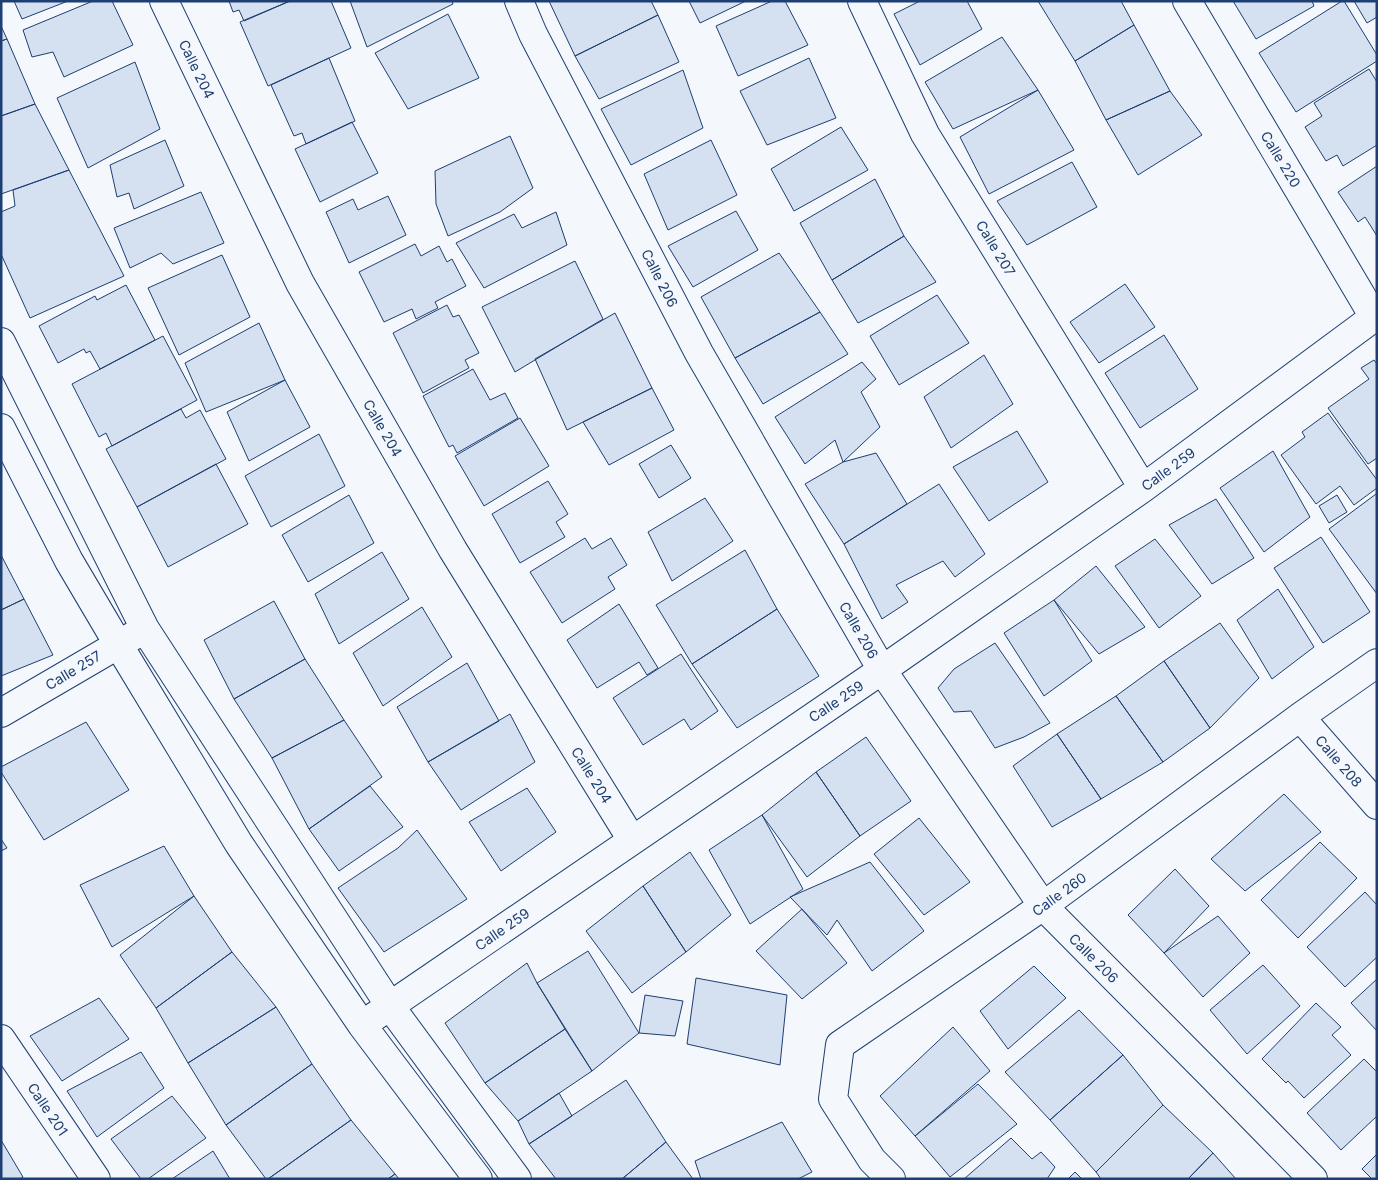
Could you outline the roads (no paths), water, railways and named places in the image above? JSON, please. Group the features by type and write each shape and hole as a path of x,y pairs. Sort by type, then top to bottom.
{"street":[{"name":"Calle 204","path":"164,1 300,283 453,550 632,840"},
{"name":"Calle 206","path":"519,1 533,34 699,353 882,670 1043,906 1313,1179"},
{"name":"Calle 207","path":"862,1 925,134 1142,488"},
{"name":"Calle 220","path":"1187,1 1375,316"},
{"name":"Calle 259","path":"362,1025 882,670 1142,488 1375,316"},
{"path":"1,342 145,629 390,1006 517,1179"},
{"path":"1,428 69,561 239,844 362,1025 478,1179"},
{"name":"Calle 257","path":"1,713 145,629"},
{"name":"Calle 260","path":"891,1179 872,1160 833,1099 840,1045 1043,906 1300,717 1377,663"},
{"name":"Calle 208","path":"1300,717 1377,805"},
{"name":"Calle 201","path":"1,1039 96,1179"}]}
